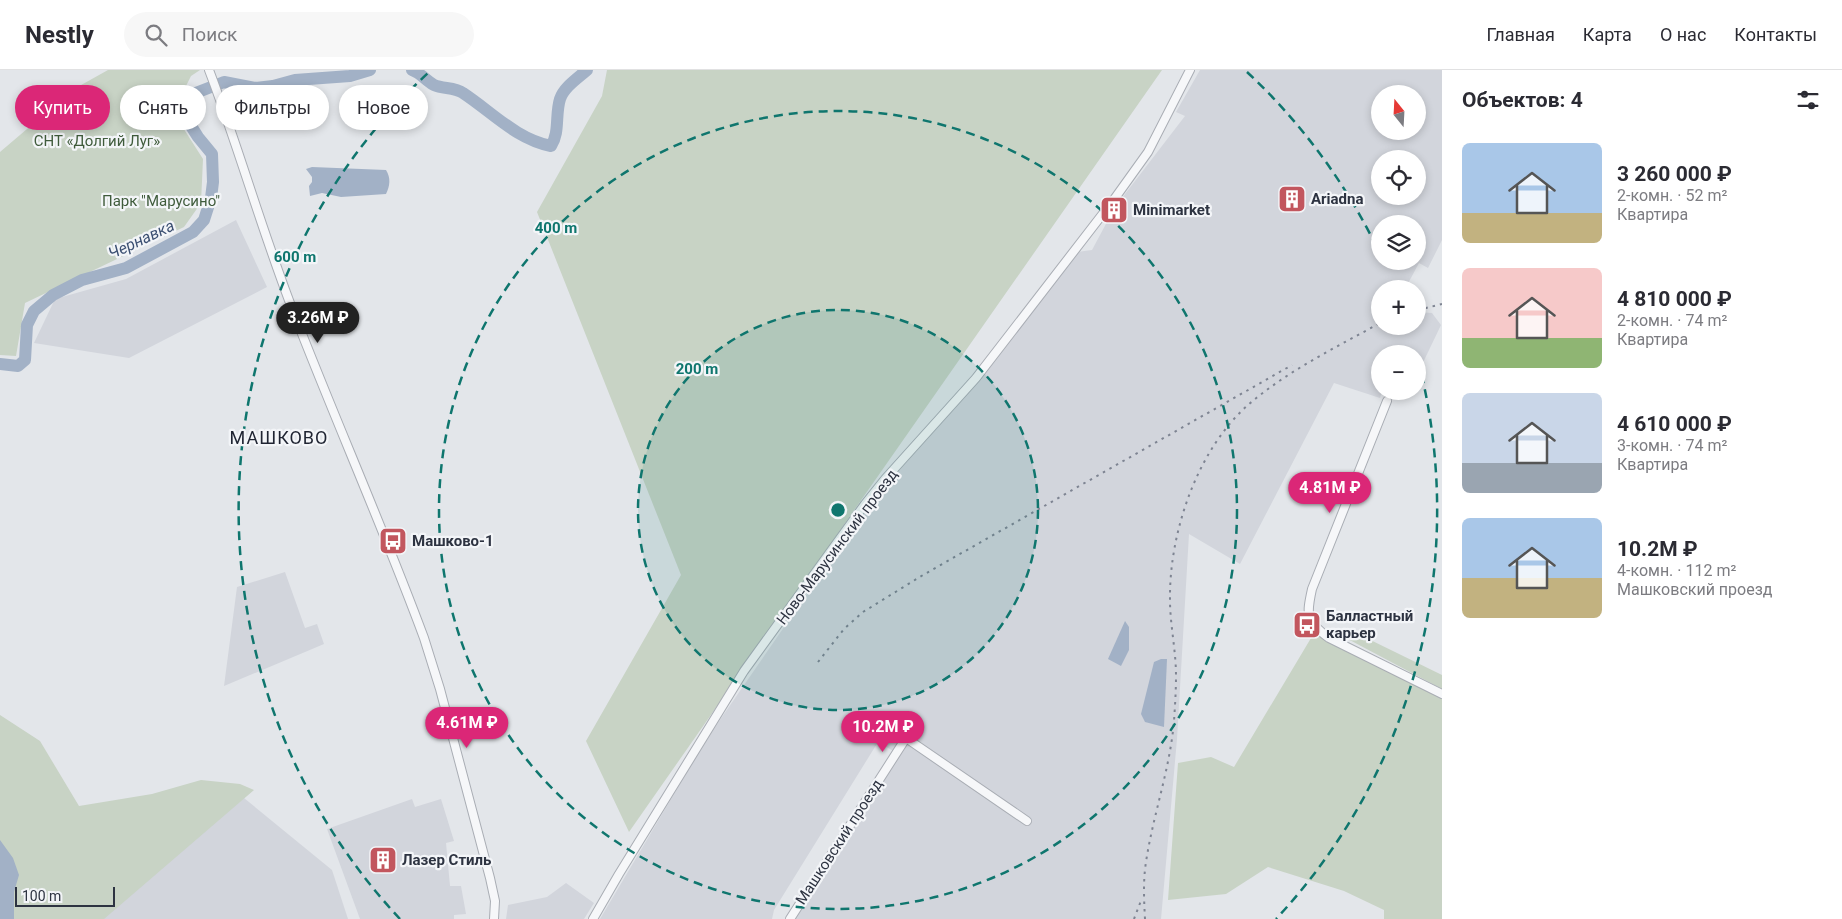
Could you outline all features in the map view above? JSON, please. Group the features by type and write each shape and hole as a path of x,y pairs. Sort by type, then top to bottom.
{"street":[{"path":"209,70 285,291 424,638 440,689 490,878 495,901 494,919"},
{"name":"Ново-Марусинский проезд","path":"593,919 744,672 865,504 885,479 976,378 1115,198 1148,152 1190,70"},
{"path":"1387,401 1312,588 1307,612 1314,627 1329,638 1442,694"},
{"name":"Машковский проезд","path":"790,919 906,738 1027,822"}],"shaded area":[{"path":"1200,70 1442,70 1442,240 1428,268 1426,267 1426,215 1371,215 1371,270 1415,270 1410,280 1371,280 1371,335 1426,335 1426,313 1432,313 1441,325 1426,356 1426,345 1371,345 1371,395 1334,383 1240,564 1189,534 1177,739 1161,919 793,919 895,752 878,742 774,910 772,919 600,919 706,740 868,506 979,380 1077,252 1092,250 1115,207 1185,116 1176,112"},
{"path":"236,220 267,287 129,358 34,343 55,299 126,279"},
{"path":"285,572 305,628 317,624 324,644 224,686 237,587"},
{"path":"244,798 332,870 348,919 100,919"},
{"path":"412,799 415,807 441,799 454,841 446,843 450,886 461,886 466,914 454,915 454,919 360,919 327,829"},
{"path":"566,883 594,903 584,919 506,919 508,905 547,897"}],"green space":[{"path":"108,70 200,70 191,76 186,85 120,85 120,130 184,130 203,159 201,203 184,227 25,303 16,356 0,355 0,152 26,130 110,130 110,85 81,85"},
{"path":"607,70 1162,70 629,832 586,741 681,575 537,212 602,96"},
{"path":"1350,630 1442,675 1442,689 1344,637"},
{"path":"1314,633 1442,698 1442,919 1384,919 1384,910 1344,891 1268,867 1226,894 1168,900 1178,763 1211,757 1234,767"},
{"path":"0,715 40,741 79,806 152,794 201,780 240,784 254,790 104,919 0,919"}],"water":[{"path":"312,167 386,170 389,179 388,188 386,194 341,197 322,193 310,196 309,186 312,182 312,177 306,169"},
{"path":"1125,621 1129,627 1129,650 1121,666 1108,659"},
{"path":"1167,659 1164,727 1145,722 1141,714 1154,662"},
{"path":"0,840 13,858 19,875 14,892 14,919 0,919"}],"waterway":[{"name":"Чернавка","path":"0,364 18,366 25,360 27,325 34,311 53,295 82,280 126,268 193,232 204,220 211,198 213,182 212,154 186,118 185,106 193,94 224,82 256,88 295,80 350,76 370,70"},
{"name":"Чернавка","path":"412,70 434,85 460,91 515,131 551,146 556,135 560,99 572,83 587,70"}],"railway":[{"path":"1426,308 1442,304"},
{"path":"1145,919 1144,883 1146,862 1169,757 1174,721 1176,676 1170,609 1171,574 1181,521 1190,494 1214,445 1248,405 1279,381 1371,328"},
{"path":"818,662 844,629 863,612 923,575 1292,365"},
{"path":"1134,919 1142,898"}],"place":[{"name":"Ariadna","path":"1292,199"},
{"name":"Minimarket","path":"1114,210"},
{"name":"Машково-1","path":"393,541"},
{"name":"Балластный карьер","path":"1307,625"},
{"name":"Лазер Стиль","path":"383,860"}],"district":[{"name":"МАШКОВО","path":"279,438"}],"park label":[{"name":"СНТ «Долгий Луг»","path":"97,141"},
{"name":"Парк \"Марусино\"","path":"161,201"}]}
